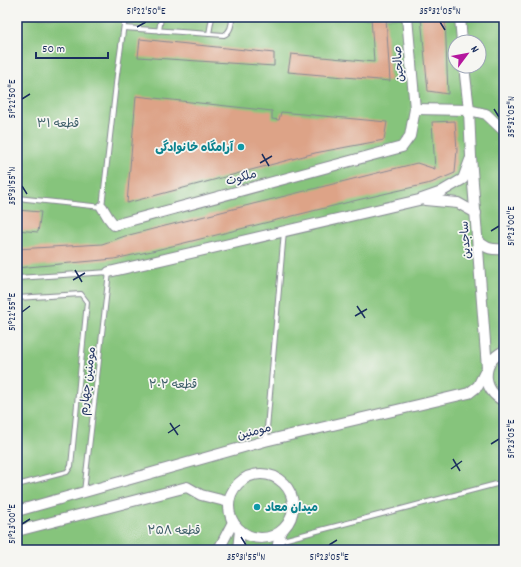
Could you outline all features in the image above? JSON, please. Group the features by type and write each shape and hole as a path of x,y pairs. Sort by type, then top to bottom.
{"street":[{"name":"صالحین","path":"407,17 415,109"},
{"path":"460,17 461,34"},
{"name":"ساجدین","path":"465,74 469,110 471,157 487,368 486,377 492,393 504,401"},
{"path":"415,109 469,110 486,114 504,132"},
{"name":"ملکوت","path":"102,207 114,225 402,147 410,136 415,109"},
{"path":"110,272 419,200 439,193 463,180 471,157"},
{"path":"419,200 458,202 476,213"},
{"path":"478,241 487,248 497,250 504,248"},
{"name":"مومنین","path":"17,511 266,441 468,393 478,386 491,360 504,351"},
{"path":"257,474 268,475 278,479 286,486 291,495 293,505 292,516 278,541 270,537 259,538 249,536 240,530 233,522 229,502 232,492 238,483 247,477 257,474"},
{"path":"17,531 187,487 201,494 229,502"},
{"path":"216,550 220,547 233,522"},
{"path":"238,550 240,530"}],"lane":[{"path":"17,198 102,207 125,17"},
{"path":"159,31 160,17"},
{"path":"209,34 212,17"},
{"path":"124,28 226,35 230,28 232,17"},
{"path":"266,441 284,231"},
{"path":"17,278 110,272"},
{"name":"مومنین چهارم","path":"84,493 110,272"},
{"path":"17,298 81,294 87,302 71,466 68,472 17,485"},
{"path":"278,541 504,482"}],"green space":[{"path":"17,17 504,17 504,550 17,550"}],"building":[{"path":"371,17 386,17 390,81 288,72 291,54 374,62"},
{"path":"421,17 445,17 448,94 428,91"},
{"path":"140,39 274,53 274,66 138,57"},
{"name":"آرامگاه خانوادگی","path":"136,96 272,111 272,119 279,120 281,112 387,122 384,140 315,153 127,203"},
{"path":"455,121 457,150 455,173 431,183 114,259 17,268 17,249 102,244 125,236 417,163 435,169 432,122"},
{"path":"17,210 41,212 38,232 17,230"}],"place":[{"name":"آرامگاه خانوادگی","path":"241,147"},
{"name":"میدان معاد","path":"257,507"}],"park label":[{"name":"قطعه ۳۱","path":"58,123"},
{"name":"قطعه ۲۰۲","path":"173,384"},
{"name":"قطعه ۲۵۸","path":"174,530"}]}
